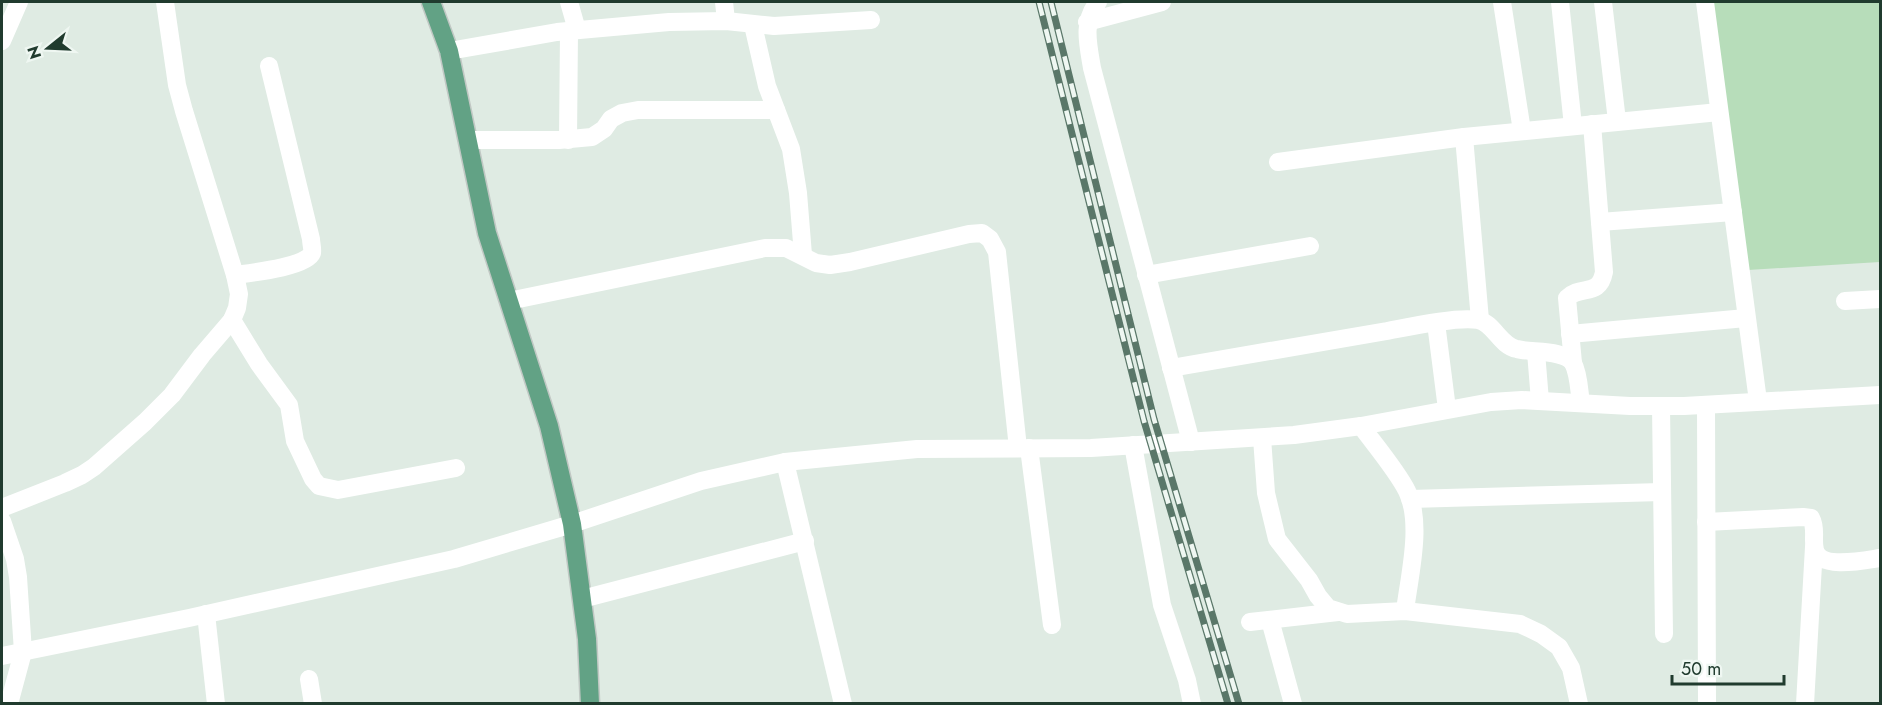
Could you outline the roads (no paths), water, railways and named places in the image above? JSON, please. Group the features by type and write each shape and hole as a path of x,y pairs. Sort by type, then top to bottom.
{"main road":[{"path":"431,2 449,51 487,233 549,426 572,524 587,639 590,704"}],"street":[{"path":"2,41 18,2"},
{"path":"2,508 65,483 94,467 146,422 172,394 232,320 237,308 239,294 234,275 177,85 165,2"},
{"path":"568,140 573,30 569,2"},
{"path":"724,2 726,21"},
{"path":"1098,2 1091,10 1087,22 1092,68 1191,442"},
{"path":"1087,22 1162,2"},
{"path":"1502,2 1522,131"},
{"path":"1560,2 1599,222 1604,272 1602,282 1594,289 1573,292 1567,298 1573,363 1581,403"},
{"path":"1603,2 1617,121"},
{"path":"1705,2 1758,401"},
{"path":"449,51 573,30 669,22 726,21 753,26 774,26 872,20"},
{"path":"753,26 767,86 793,159 803,255"},
{"path":"234,275 297,264 307,260 312,253 311,239 268,66"},
{"path":"469,140 568,140 592,137 622,113 638,110 776,110"},
{"path":"1278,162 1464,137 1719,112"},
{"path":"1464,137 1480,320"},
{"path":"1599,222 1732,212"},
{"path":"509,301 765,248 786,248 816,262 830,265 982,233 990,240 997,252 1024,448 1052,625"},
{"path":"1146,275 1310,246"},
{"path":"1845,301 1881,299"},
{"path":"1570,333 1746,318"},
{"path":"1171,368 1467,319 1480,320 1488,325 1506,345 1515,349 1566,356 1573,363"},
{"path":"232,320 259,364 289,405 297,449 319,486 338,490 456,468"},
{"path":"1436,323 1447,409"},
{"path":"1536,352 1540,401"},
{"path":"2,656 454,559 572,524 701,481 785,462 917,448 1133,446 1262,438 1361,426 1491,402 1540,401 1661,406 1881,394"},
{"path":"1706,405 1707,704"},
{"path":"1661,406 1664,634"},
{"path":"1361,426 1407,491 1414,510 1414,533 1405,611"},
{"path":"1262,438 1266,493 1277,539 1310,580 1323,603 1338,612 1347,614 1405,611 1520,624 1541,633 1559,647 1571,668 1579,704"},
{"path":"1133,446 1162,605 1187,680 1192,704"},
{"path":"785,462 843,704"},
{"path":"1410,499 1662,492"},
{"path":"1706,522 1811,518 1815,533 1805,704"},
{"path":"2,521 15,559 18,577 23,652 9,704"},
{"path":"582,599 804,541"},
{"path":"1814,548 1816,555 1825,561 1881,558"},
{"path":"1250,622 1338,612"},
{"path":"206,614 216,704"},
{"path":"1270,620 1293,704"},
{"path":"309,679 313,704"}],"railway":[{"path":"1039,2 1144,421 1228,704"},
{"path":"1051,2 1154,419 1239,704"}]}
